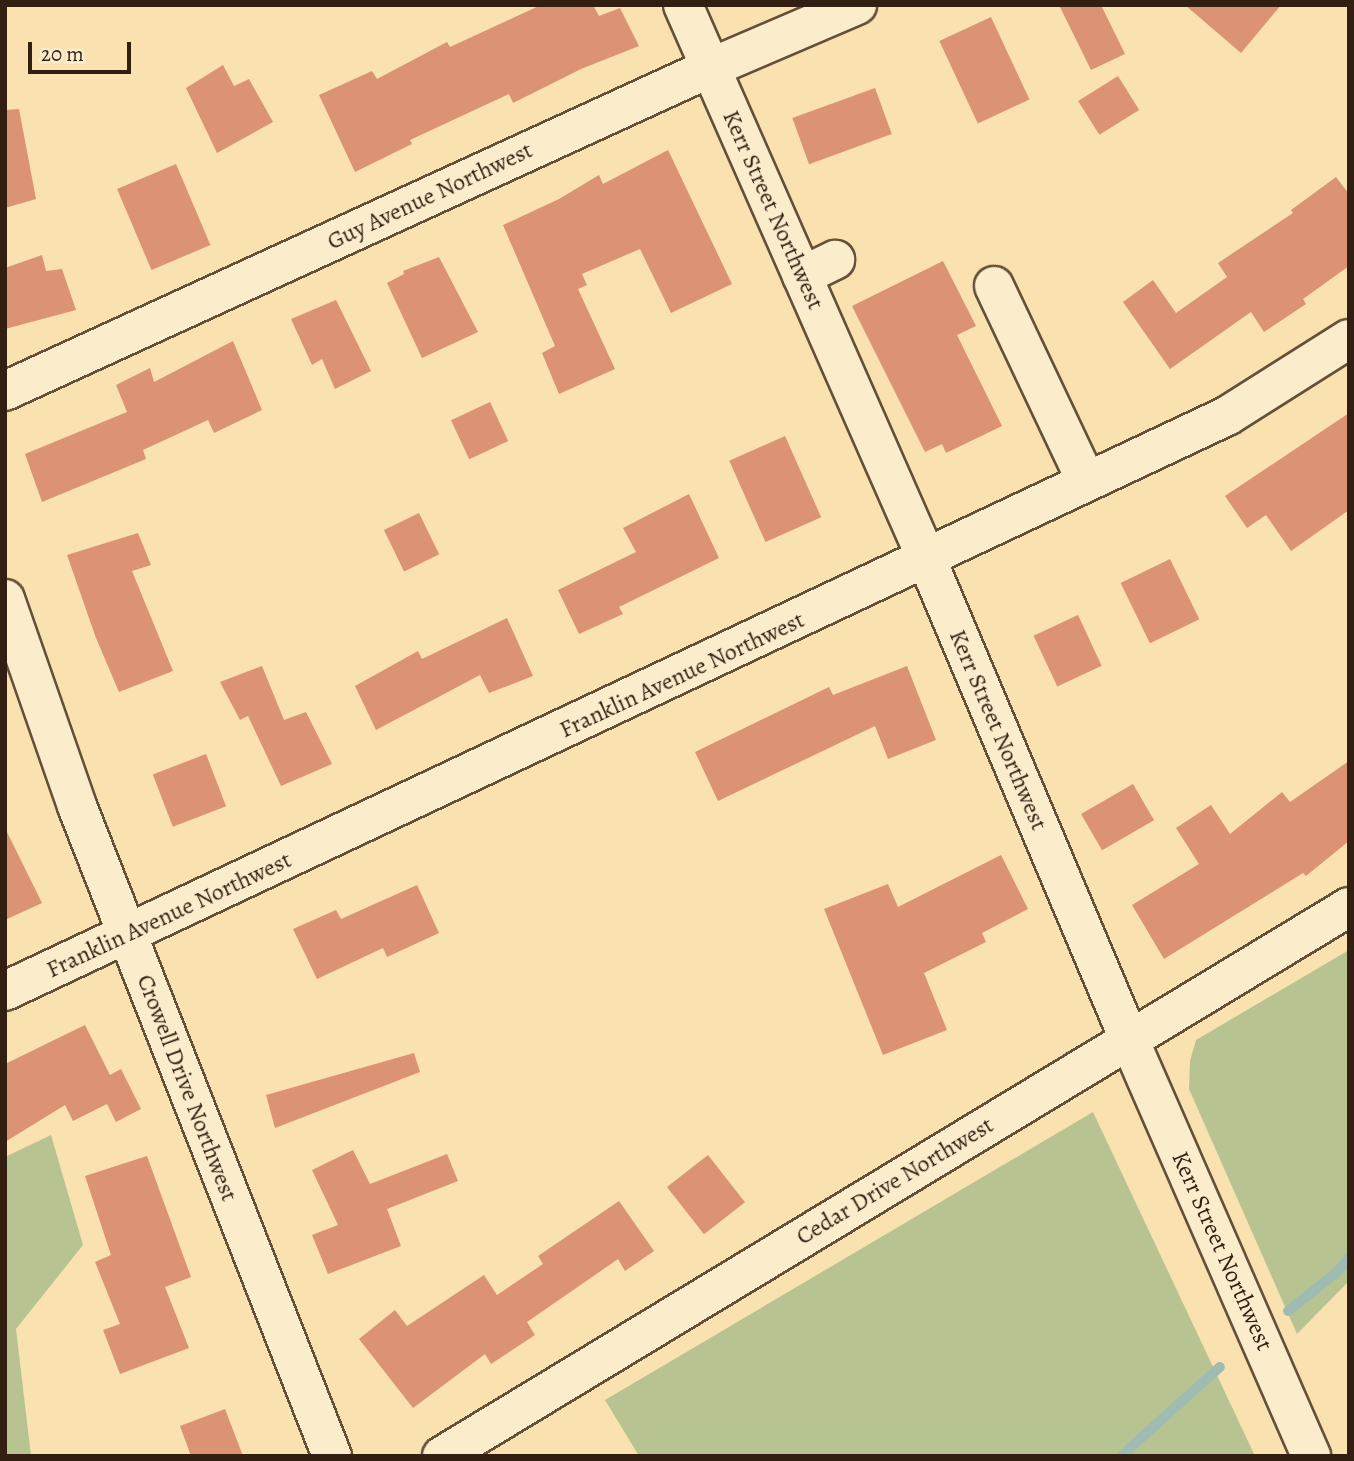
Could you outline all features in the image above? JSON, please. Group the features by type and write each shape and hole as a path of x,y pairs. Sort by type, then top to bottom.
{"street":[{"name":"Kerr Street Northwest","path":"683,5 710,68 819,268 927,559 1129,1039 1311,1456"},
{"name":"Guy Avenue Northwest","path":"5,391 710,68 857,5"},
{"path":"994,286 1080,468"},
{"name":"Franklin Avenue Northwest","path":"5,991 1227,416 1349,339"},
{"name":"Crowell Drive Northwest","path":"5,599 77,806 331,1456"},
{"name":"Cedar Drive Northwest","path":"443,1456 1349,907"}],"green space":[{"path":"1349,950 1349,1281 1297,1334 1189,1089 1190,1061 1196,1040"},
{"path":"1093,1112 1255,1456 639,1456 605,1400"},
{"path":"51,1135 83,1245 16,1329 31,1456 5,1456 5,1157"}],"building":[{"path":"541,5 593,5 599,16 620,8 639,46 581,69 513,103 509,94 410,140 412,144 355,172 319,95 372,71 377,79 447,42 450,47"},
{"path":"1059,5 1101,5 1125,54 1091,70"},
{"path":"1185,5 1281,5 1241,53"},
{"path":"991,17 1029,99 978,124 939,41"},
{"path":"223,65 234,86 249,79 273,122 217,153 186,88"},
{"path":"1118,76 1139,110 1099,135 1078,101"},
{"path":"875,88 892,134 809,164 792,118"},
{"path":"19,109 36,199 5,208 5,110"},
{"path":"668,150 732,284 671,313 640,249 582,274 587,285 578,289 615,369 559,394 542,353 555,346 503,225 559,199 599,175 603,184"},
{"path":"176,164 210,245 151,270 117,189"},
{"path":"1336,177 1349,194 1349,266 1303,299 1306,304 1264,332 1251,312 1170,369 1123,302 1153,280 1176,313 1227,277 1218,263 1293,213 1291,210"},
{"path":"42,255 46,271 62,269 76,310 5,329 5,268"},
{"path":"439,257 478,332 422,358 387,283 404,274 403,271"},
{"path":"943,261 976,326 957,335 1002,426 946,453 942,444 925,452 852,306"},
{"path":"336,300 371,371 335,389 322,359 312,365 291,319"},
{"path":"233,341 262,410 214,433 208,420 143,450 146,459 42,502 25,454 127,412 116,385 150,368 154,382"},
{"path":"490,402 508,441 469,459 451,420"},
{"path":"1349,413 1349,510 1291,551 1266,515 1247,528 1225,496"},
{"path":"785,436 821,517 765,542 729,461"},
{"path":"689,494 719,558 619,607 623,614 579,634 558,590 636,552 623,528"},
{"path":"419,513 439,554 404,571 384,530"},
{"path":"138,533 151,565 132,571 173,671 119,692 96,638 67,555"},
{"path":"1170,559 1199,619 1150,643 1121,583"},
{"path":"1078,615 1102,666 1057,686 1034,636"},
{"path":"507,618 533,676 489,693 480,675 376,730 355,686 418,651 422,659"},
{"path":"262,666 284,720 306,712 332,764 281,786 248,716 240,720 220,682"},
{"path":"907,666 936,740 888,759 875,726 718,801 695,752 829,687 833,695"},
{"path":"206,754 226,806 173,827 153,774"},
{"path":"1349,761 1349,841 1306,876 1303,873 1164,959 1132,905 1199,864 1176,828 1211,805 1230,834 1282,792 1290,802"},
{"path":"1133,784 1154,820 1102,850 1081,814"},
{"path":"5,828 42,903 5,920"},
{"path":"1001,855 1028,909 982,933 986,942 924,973 947,1030 883,1055 824,909 888,884 898,907"},
{"path":"417,885 439,933 387,957 383,948 317,979 293,929 336,910 341,919"},
{"path":"85,1025 110,1075 121,1069 141,1109 116,1122 107,1104 73,1121 65,1105 5,1142 5,1064"},
{"path":"414,1053 420,1072 275,1128 266,1095"},
{"path":"353,1150 370,1184 447,1154 458,1181 387,1209 401,1246 328,1274 312,1235 338,1225 312,1170"},
{"path":"708,1155 745,1202 704,1234 667,1187"},
{"path":"147,1156 191,1277 165,1287 189,1348 120,1374 103,1330 120,1324 95,1262 111,1255 85,1176"},
{"path":"619,1201 654,1251 625,1271 618,1259 527,1322 535,1335 491,1364 485,1354 413,1408 359,1339 395,1310 407,1326 484,1275 497,1295 543,1264 538,1256"},
{"path":"225,1409 243,1456 191,1456 180,1426"}],"waterway":[{"path":"1288,1311 1336,1273 1349,1258"},
{"path":"1121,1456 1220,1367"}]}
